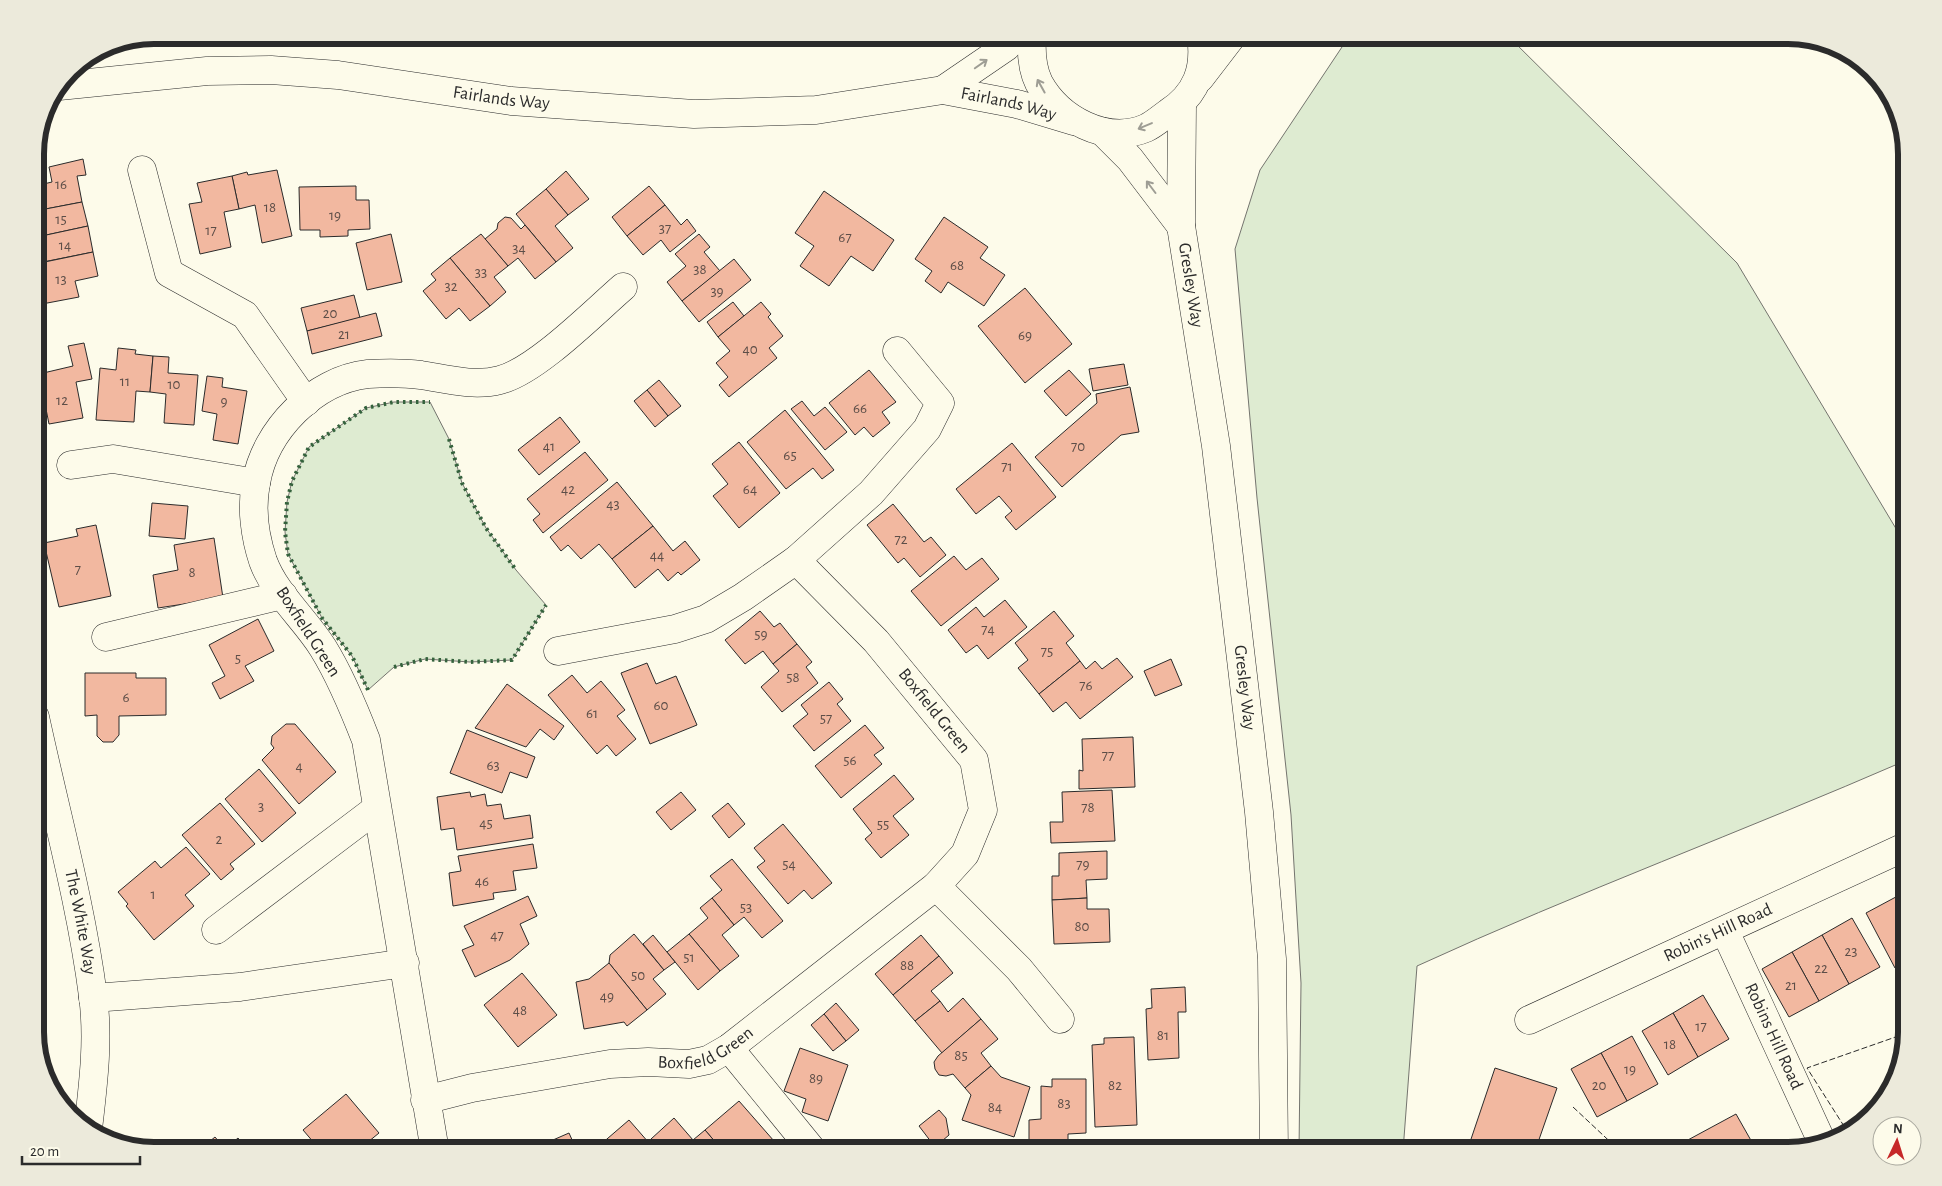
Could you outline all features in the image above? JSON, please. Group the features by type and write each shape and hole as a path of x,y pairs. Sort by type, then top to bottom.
{"street":[{"name":"Fairlands Way","path":"943,90 1009,44"},
{"path":"1032,44 1032,59 1038,82 1051,101 1074,121"},
{"name":"Gresley Way","path":"1202,44 1204,54 1189,94 1181,226 1216,446 1259,812 1272,959 1274,1142"},
{"path":"1103,132 1124,132 1146,128 1189,94 1226,44"},
{"name":"Fairlands Way","path":"68,85 207,71 271,70 338,75 511,101 694,114 816,110 943,90 1017,104 1103,132"},
{"name":"Gresley Way","path":"1103,132 1130,159 1181,226"},
{"path":"142,170 169,273 245,315 306,402"},
{"name":"Boxfield Green","path":"433,1142 425,1100 405,962 376,809 366,740 351,701 322,647 283,595 264,563 259,544 254,507 256,483 271,444 285,420 324,388 367,374 419,375 480,382 499,380 514,375 530,366 622,287"},
{"path":"558,651 674,629 706,619 796,560 871,493 927,429 940,403 898,351"},
{"path":"70,464 113,459 256,483"},
{"name":"Boxfield Green","path":"425,1100 472,1088 610,1064 648,1062 690,1064 708,1060 729,1048 936,886 965,854 983,810 974,760 876,641 796,560"},
{"path":"106,637 283,595"},
{"name":"The White Way","path":"44,758 78,914 93,998 93,1085 89,1121"},
{"path":"216,930 376,809"},
{"name":"Robin's Hill Road","path":"1528,1020 1898,850"},
{"path":"936,886 1019,969 1060,1019"},
{"name":"Robins Hill Road","path":"1724,931 1820,1138"},
{"path":"93,998 240,987 405,962"},
{"path":"729,1048 806,1142"}],"green space":[{"path":"1344,44 1516,44 1737,263 1898,532 1898,764 1600,887 1417,966 1404,1142 1299,1142 1301,983 1291,815 1257,498 1235,249 1260,170"},
{"path":"394,402 430,402 449,439 462,483 486,528 516,570 546,605 512,660 470,662 425,659 394,667 368,690 352,656 322,618 288,554 285,532 287,502 292,481 309,447 366,408"}],"building":[{"path":"83,159 86,175 77,176 82,202 44,209 44,184 52,182 49,167"},
{"path":"277,170 292,236 262,243 255,205 239,209 232,176 247,172 248,175"},
{"path":"566,171 589,199 568,215 546,189"},
{"path":"232,176 239,209 224,212 231,247 200,254 189,204 202,202 197,183"},
{"path":"356,186 356,200 369,200 370,229 348,230 348,236 320,237 320,230 300,230 299,187"},
{"path":"649,186 665,205 627,236 612,217"},
{"path":"546,189 568,215 555,226 573,248 556,262 516,214"},
{"path":"824,191 894,240 873,271 851,256 829,286 800,266 814,246 795,233"},
{"path":"82,202 88,226 44,235 44,209"},
{"path":"665,205 681,225 687,219 696,231 670,252 661,240 643,255 627,236"},
{"path":"505,217 511,218 521,229 525,225 556,262 535,279 518,258 508,266 485,239 497,229 498,223"},
{"path":"944,217 988,247 980,258 1005,275 984,306 948,282 941,293 925,281 932,271 915,259"},
{"path":"88,226 93,252 44,262 44,235"},
{"path":"391,234 402,282 367,290 356,243"},
{"path":"481,234 508,266 494,277 506,292 490,306 450,258"},
{"path":"699,234 710,247 704,252 720,271 682,301 667,282 686,266 675,254"},
{"path":"93,252 98,276 75,281 79,297 44,304 44,262"},
{"path":"450,258 490,306 470,321 459,308 446,319 423,291 436,280 431,274"},
{"path":"734,259 751,280 699,322 682,301"},
{"path":"1025,288 1072,344 1025,383 978,326"},
{"path":"354,295 360,318 307,331 301,308"},
{"path":"733,302 744,316 718,337 707,322"},
{"path":"761,302 771,314 768,317 783,336 769,348 777,358 729,397 719,385 728,377 716,363 730,351 718,337"},
{"path":"376,313 382,336 312,354 307,331"},
{"path":"84,343 92,379 76,382 83,418 49,424 44,399 44,373 73,366 68,346"},
{"path":"118,348 136,350 135,354 153,356 150,392 136,391 134,422 96,420 100,368 116,370"},
{"path":"153,356 169,357 168,373 198,375 194,425 164,423 166,394 150,392"},
{"path":"1124,364 1128,385 1093,391 1089,369"},
{"path":"869,370 896,402 882,412 890,423 873,437 864,427 855,435 829,403"},
{"path":"1069,370 1091,394 1066,416 1044,391"},
{"path":"207,376 223,378 222,387 247,391 238,444 213,440 217,414 202,411"},
{"path":"659,380 681,406 668,416 647,390"},
{"path":"1130,387 1139,432 1121,435 1062,487 1035,457 1097,403 1096,394"},
{"path":"647,390 668,416 655,427 634,401"},
{"path":"802,401 814,416 825,407 847,432 825,450 791,409"},
{"path":"785,410 834,470 822,479 813,468 786,489 747,442"},
{"path":"560,417 580,442 539,475 518,450"},
{"path":"739,442 780,493 739,528 713,496 728,484 712,464"},
{"path":"1012,443 1056,497 1016,530 1005,517 1012,511 999,496 976,514 956,489"},
{"path":"585,452 608,480 543,533 533,520 540,514 527,499"},
{"path":"617,482 653,526 612,559 599,544 581,559 568,545 561,551 550,537"},
{"path":"152,503 188,506 185,539 149,536"},
{"path":"893,504 924,542 931,537 946,555 920,577 904,558 898,563 867,525"},
{"path":"96,525 111,596 59,607 44,543 78,536 76,529"},
{"path":"653,526 673,551 685,541 700,560 681,575 678,572 668,581 658,569 635,588 612,559"},
{"path":"214,538 223,598 158,608 153,575 178,570 174,545"},
{"path":"954,556 966,570 982,558 999,579 941,626 911,591"},
{"path":"1005,600 1027,627 988,659 977,645 966,653 948,630 976,607 984,617"},
{"path":"760,611 774,627 780,623 797,644 773,664 763,651 745,664 725,640"},
{"path":"1054,611 1074,636 1066,643 1080,661 1039,694 1018,668 1028,660 1015,643"},
{"path":"258,619 274,651 245,666 254,681 220,699 212,683 225,676 209,645"},
{"path":"797,644 812,662 806,667 818,683 782,712 761,687 779,671 773,664"},
{"path":"1117,658 1133,677 1080,719 1066,702 1053,712 1039,694 1080,661 1086,669 1095,661 1102,669"},
{"path":"1171,659 1182,685 1155,696 1144,671"},
{"path":"647,663 656,684 676,676 697,725 650,744 621,673"},
{"path":"85,673 136,673 136,678 166,678 166,715 119,716 119,735 113,742 103,742 97,736 97,715 85,716"},
{"path":"572,675 587,693 601,681 625,710 617,716 636,739 616,756 607,745 597,754 548,695"},
{"path":"829,682 843,699 837,704 851,721 814,751 793,726 808,714 801,705"},
{"path":"507,684 564,726 554,740 540,729 526,747 475,728"},
{"path":"286,724 295,724 336,772 299,804 262,760 274,748 271,744 272,736"},
{"path":"865,725 884,748 874,755 882,764 841,798 815,766"},
{"path":"467,730 535,757 527,778 510,772 502,793 450,773"},
{"path":"1133,737 1135,787 1079,789 1079,770 1083,771 1082,739"},
{"path":"259,769 296,813 262,842 225,799"},
{"path":"894,775 914,799 893,816 909,835 881,858 865,839 872,833 853,809"},
{"path":"1112,790 1115,841 1051,843 1050,822 1063,822 1062,792"},
{"path":"470,792 471,797 485,794 487,806 501,804 504,819 530,815 533,838 457,850 454,828 441,830 437,797"},
{"path":"681,792 696,810 671,830 656,812"},
{"path":"220,803 255,844 230,864 234,869 221,880 182,835"},
{"path":"728,803 745,824 729,838 712,816"},
{"path":"783,824 832,883 812,899 804,890 788,904 757,867 765,861 754,848"},
{"path":"533,844 537,868 513,871 516,890 493,893 494,899 453,906 449,873 461,871 458,856"},
{"path":"186,847 210,874 185,895 194,906 154,940 126,906 128,904 118,892 155,861 161,868"},
{"path":"1107,851 1107,879 1086,880 1087,898 1052,900 1052,876 1059,876 1059,853"},
{"path":"732,859 783,921 762,938 744,917 734,925 712,898 722,890 710,876"},
{"path":"528,896 537,916 520,924 529,944 510,960 475,977 462,950 474,945 464,926"},
{"path":"1898,896 1898,966 1895,968 1866,913"},
{"path":"712,898 734,925 722,935 739,956 720,971 689,934 708,918 700,908"},
{"path":"1087,898 1087,909 1109,909 1110,942 1054,944 1052,900"},
{"path":"1852,918 1880,967 1849,984 1822,935"},
{"path":"634,934 664,970 653,979 666,994 647,1010 609,963 610,955"},
{"path":"689,934 720,971 698,990 667,952"},
{"path":"653,935 675,962 664,970 643,944"},
{"path":"921,935 939,956 893,995 875,974"},
{"path":"1822,935 1849,984 1819,1001 1792,952"},
{"path":"1792,952 1819,1001 1789,1017 1762,969"},
{"path":"939,956 953,973 931,991 940,1001 915,1021 893,995"},
{"path":"609,963 647,1010 627,1026 624,1022 584,1029 576,982 589,979"},
{"path":"522,973 557,1015 518,1047 484,1005"},
{"path":"1185,987 1186,1012 1178,1012 1179,1058 1148,1060 1146,1009 1152,1008 1151,989"},
{"path":"1703,995 1729,1039 1698,1057 1673,1013"},
{"path":"963,998 981,1019 942,1053 915,1021 940,1001 948,1012"},
{"path":"836,1003 859,1030 846,1041 824,1014"},
{"path":"1673,1013 1698,1057 1668,1075 1642,1031"},
{"path":"824,1014 846,1041 833,1051 811,1025"},
{"path":"981,1019 998,1039 981,1053 991,1066 965,1088 953,1074 939,1075 935,1069 934,1062 938,1056"},
{"path":"1632,1036 1658,1084 1627,1101 1601,1053"},
{"path":"1134,1037 1137,1125 1095,1127 1092,1045 1104,1044 1104,1038"},
{"path":"800,1048 848,1065 828,1121 802,1112 806,1099 784,1091"},
{"path":"1601,1053 1627,1101 1597,1117 1571,1069"},
{"path":"991,1066 1001,1077 1030,1087 1014,1137 962,1120 971,1095 965,1088"},
{"path":"1495,1068 1557,1088 1538,1142 1470,1142"},
{"path":"1052,1079 1086,1079 1086,1133 1068,1134 1068,1142 1029,1142 1029,1120 1041,1119 1041,1086 1052,1087"},
{"path":"346,1094 379,1133 368,1142 313,1142 303,1130"},
{"path":"739,1101 774,1141 715,1142 705,1130"},
{"path":"939,1110 946,1118 949,1135 941,1142 931,1142 919,1126"},
{"path":"1736,1114 1752,1142 1687,1142"},
{"path":"674,1118 693,1140 705,1130 715,1142 654,1142 651,1139"},
{"path":"629,1120 648,1142 603,1142"},
{"path":"569,1133 573,1142 548,1142"},
{"path":"215,1137 219,1142 209,1142"},
{"path":"238,1138 241,1142 233,1142"}],"hedge":[{"path":"368,690 352,656 322,618 288,554 285,532 287,502 292,481 309,447 366,408 394,402 430,402"},
{"path":"449,439 462,483 486,528 516,570"},
{"path":"394,667 425,659 470,662 512,660 546,605"}],"fence":[{"path":"1845,1127 1807,1068 1898,1036"},
{"path":"1573,1107 1610,1142"}]}
